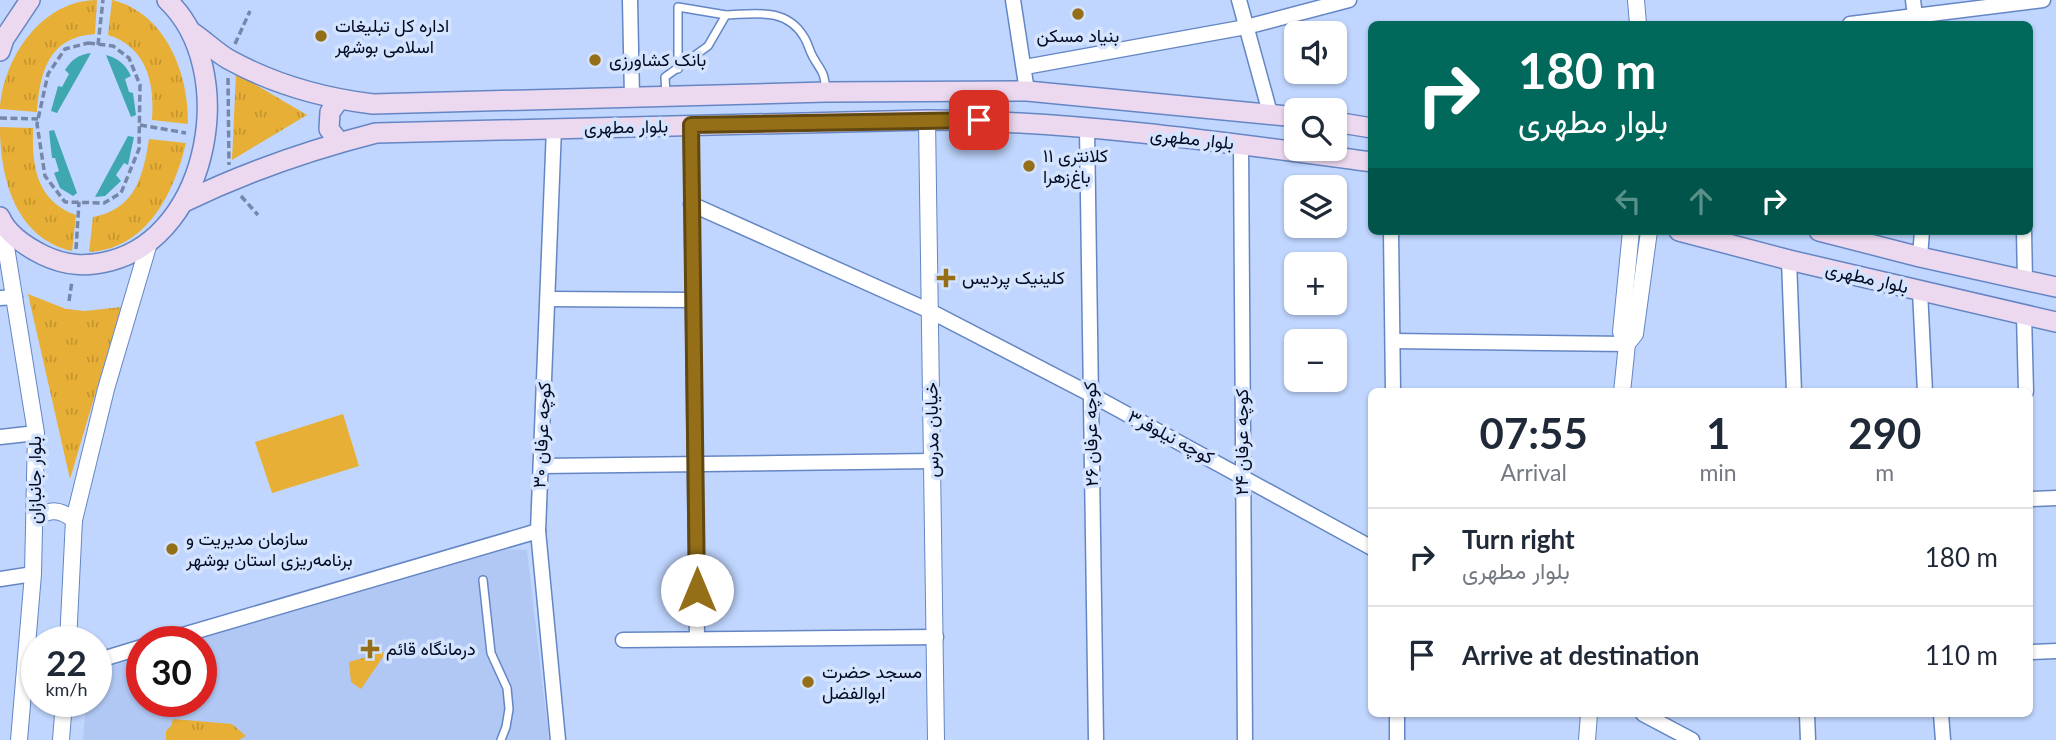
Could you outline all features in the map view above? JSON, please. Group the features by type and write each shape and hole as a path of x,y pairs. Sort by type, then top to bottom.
{"main road":[{"path":"1,44 30,0"},
{"path":"1,220 26,246 35,251 54,260 89,267 119,259 149,243 184,202 200,164 206,78 193,33 169,1"},
{"name":"بلوار مطهری","path":"193,33 228,58 295,88 339,100 373,104 826,92 1027,91 1284,115"},
{"path":"339,100 330,112 329,129 339,142"},
{"name":"بلوار مطهری","path":"184,202 229,181 319,147 376,133 927,120 1005,121 1241,145 1368,161"},
{"path":"1347,124 1368,127"},
{"name":"بلوار مطهری","path":"1694,235 1789,260 2056,322"},
{"name":"بلوار مطهری","path":"1835,235 2056,287"}],"street":[{"path":"631,0 632,97"},
{"path":"1013,0 1027,91"},
{"path":"1239,0 1270,113"},
{"path":"1025,67 1246,27 1349,0"},
{"path":"1636,0 1638,21"},
{"path":"1913,0 1916,21 2043,0"},
{"name":"خیابان مدرس","path":"927,120 936,740"},
{"path":"691,125 697,639"},
{"name":"کوچه عرفان ۳۰","path":"554,128 538,531 558,740"},
{"name":"کوچه عرفان ۲۶","path":"1087,128 1096,740"},
{"name":"کوچه عرفان ۲۴","path":"1241,145 1245,740"},
{"name":"کوچه نیلوفر۳","path":"691,204 930,312 1242,475 1368,546"},
{"name":"بلوار جانبازان","path":"1,220 7,297 36,433 33,574 18,740"},
{"path":"1391,235 1393,388"},
{"path":"1622,388 1627,344 1621,332 1631,235"},
{"path":"1627,344 1635,334 1648,235"},
{"path":"1920,257 1922,235"},
{"path":"2024,235 2025,281"},
{"path":"69,626 74,520 106,389 149,243"},
{"path":"1789,260 1794,388"},
{"path":"1920,290 1925,388"},
{"path":"548,299 693,300"},
{"path":"2024,315 2026,388"},
{"path":"1393,341 1627,344"},
{"path":"0,436 36,433"},
{"path":"541,466 932,461"},
{"path":"2033,499 2056,498"},
{"path":"36,517 49,510 64,512 74,520"},
{"path":"214,626 538,531"},
{"path":"0,579 33,574"},
{"path":"624,640 936,637"},
{"path":"2033,652 2056,651"},
{"path":"61,740 63,717"},
{"path":"1397,717 1397,740"},
{"path":"1587,740 1589,717"},
{"path":"1649,717 1692,740"},
{"path":"1807,717 1808,740"},
{"path":"1941,717 1942,740"}],"lane":[{"path":"678,69 678,7 726,15 776,13 804,35 813,58 824,72 826,92"},
{"path":"666,96 665,78 708,46 726,15"},
{"path":"483,580 491,653 508,698 506,727 501,740"}],"path":[{"path":"99,44 103,0"},
{"path":"250,11 228,58 229,181 258,215"},
{"path":"88,43 99,44 113,46 128,58 140,85 139,149 121,192 104,202 65,202 45,176 38,119 48,74 65,48 88,43"},
{"path":"0,118 38,119"},
{"path":"140,125 204,136"}],"shaded area":[{"path":"91,53 57,113 51,111 58,86 62,87 69,74 65,70 76,58"},
{"path":"106,55 121,62 131,76 125,79 129,92 133,93 136,115 131,117"},
{"path":"54,130 77,193 73,196 60,188 54,173 59,171 55,158 52,158 49,131"},
{"path":"128,136 134,137 128,165 124,163 116,175 121,181 105,196 95,197"},
{"name":"درمانگاه قائم","path":"504,549 527,550 549,740 83,740 85,717 112,717 112,665 126,662 126,717 217,717 217,634"}],"green space":[{"path":"97,0 95,34 67,42 49,60 41,84 37,112 0,109 9,70 29,35 59,10 77,3"},
{"path":"112,0 131,7 147,18 171,48 184,85 188,124 152,120 152,93 146,68 132,48 108,35"},
{"path":"236,73 307,115 232,160"},
{"path":"0,127 33,128 34,156 39,180 52,201 76,215 72,251 53,244 37,233 24,219 15,203 3,166"},
{"path":"149,139 186,143 174,181 165,199 155,215 127,241 109,249 89,252 93,217 119,207 128,199 140,178"},
{"path":"28,294 66,309 85,311 121,307 70,479"},
{"path":"343,414 359,466 272,493 255,442"},
{"path":"387,651 361,689 351,682 349,662"},
{"path":"173,719 232,724 246,736 239,740 166,740 166,731"}],"place":[{"name":"بنیاد مسکن","path":"1078,14"},
{"name":"اداره کل تبلیغات اسلامی بوشهر","path":"321,36"},
{"name":"بانک کشاورزی","path":"595,60"},
{"name":"کلانتری ۱۱ باغ‌زهرا","path":"1029,166"},
{"name":"کلینیک پردیس","path":"946,278"},
{"name":"سازمان مدیریت و برنامه‌ریزی استان بوشهر","path":"172,549"},
{"name":"درمانگاه قائم","path":"370,649"},
{"name":"مسجد حضرت ابوالفضل","path":"808,682"}],"route":[{"path":"697,590 691,125 979,120"}]}
